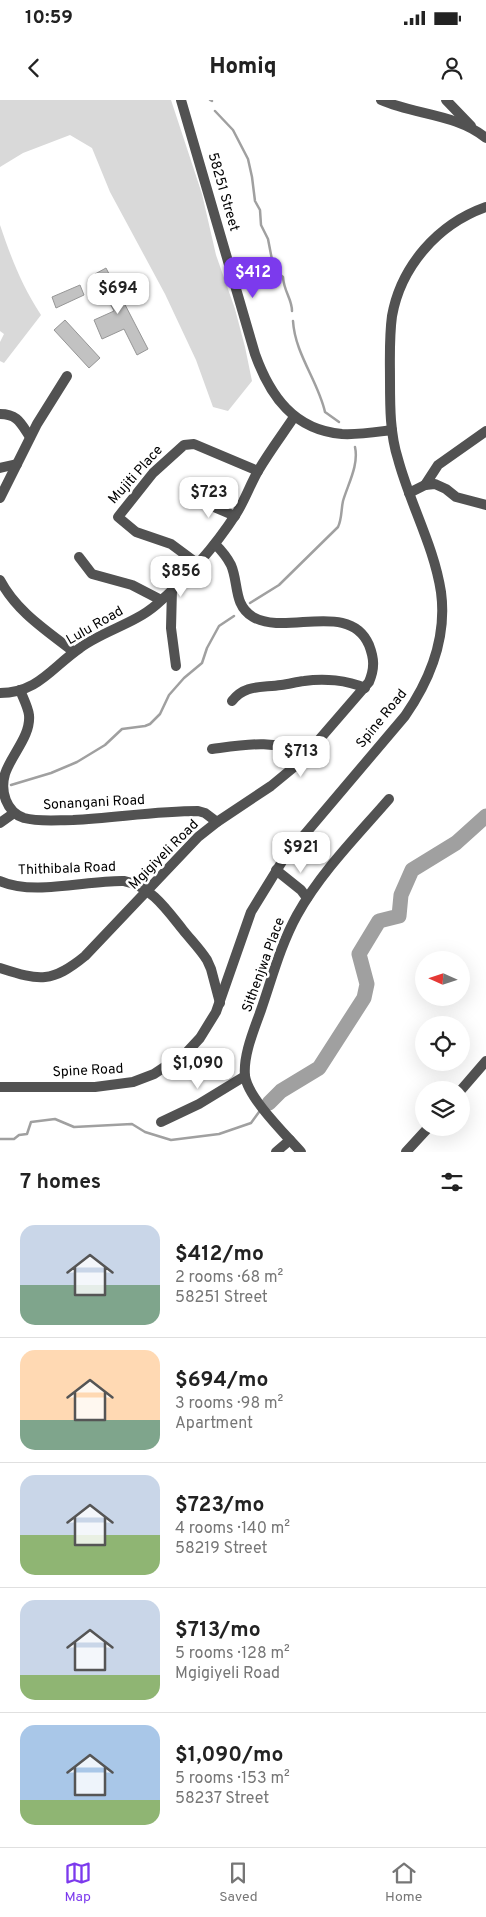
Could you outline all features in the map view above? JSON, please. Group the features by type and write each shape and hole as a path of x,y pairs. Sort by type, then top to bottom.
{"street":[{"name":"58251 Street","path":"181,100 262,374 284,407 294,417 327,431 341,434 392,430"},
{"path":"381,100 473,128"},
{"path":"446,100 473,128 486,138"},
{"name":"Spine Road","path":"0,1087 95,1087 133,1082 154,1074 187,1052 200,1038 216,1012 251,912 276,870 418,698 429,675 437,650 442,624 441,593 426,537 398,460 392,430 390,338 392,316 402,283 420,255 436,236 458,220 486,207"},
{"path":"0,498 47,406 67,376"},
{"path":"0,414 9,414 17,418 30,437"},
{"name":"Lulu Road","path":"0,693 30,688 50,675 86,643 136,618 155,606 198,564 215,544 235,516 258,471 294,417"},
{"path":"425,485 438,465 486,431"},
{"name":"Mujiti Place","path":"198,564 171,544 136,532 118,517 153,473 184,445 194,444 258,471"},
{"path":"0,468 17,464"},
{"path":"409,493 425,485 435,484 446,489 456,497 486,504"},
{"path":"193,498 235,516"},
{"name":"Mgigiyeli Road","path":"0,968 29,976 47,977 59,974 85,956 198,837 271,786 306,756 365,688 373,672 374,661 367,640 355,627 338,622 269,623 252,616 245,611 240,602 231,566 215,544"},
{"path":"79,557 92,574 125,582 161,600"},
{"path":"0,580 13,602 74,652"},
{"path":"172,589 171,628 176,666"},
{"path":"232,702 236,695 251,688 304,681 337,681 356,684 365,688"},
{"path":"0,823 14,813 4,798 2,784 29,720 29,714 20,690"},
{"path":"212,748 249,744 283,746 306,756"},
{"name":"Sithenjwa Place","path":"245,1076 252,1036 289,932 307,898 324,874 388,799"},
{"name":"Sonangani Road","path":"14,813 30,819 59,820 198,810 217,822"},
{"path":"276,870 301,890 307,898"},
{"name":"Thithibala Road","path":"0,881 14,886 32,887 124,881 134,883 148,890 169,912 207,960 220,1003"},
{"path":"469,1081 486,1061"},
{"path":"161,1122 199,1104 245,1076 255,1098 301,1152"},
{"path":"406,1152 421,1136"},
{"path":"276,1152 290,1140"}],"shaded area":[{"path":"0,100 171,100 202,194 216,255 235,309 252,381 228,411 213,407 196,360 165,294 110,192 92,148 70,135 23,153 0,167"},
{"path":"0,225 18,272 41,315 4,363 0,361 0,342 4,334 0,331"}],"building":[{"path":"106,268 148,349 137,355 124,329 102,339 94,320 114,311 95,274"},
{"path":"80,285 84,295 56,308 52,297"},
{"path":"65,320 100,358 89,368 54,330"}],"waterway":[{"path":"215,111 233,130 248,159 255,201 260,210 261,225 268,239 274,270 283,277 292,311"},
{"path":"293,321 298,345 325,412 339,422"},
{"path":"250,603 279,585 338,527 343,501 356,461 355,447"},
{"path":"11,785 51,773 77,762 105,745 122,729 150,724 160,714 169,695 184,678 202,663 207,648 219,626 234,616"},
{"path":"269,1103 281,1091 319,1068 364,998 367,984 359,954 379,921 399,916 401,895 412,870 456,843 486,816"},
{"path":"0,1139 14,1139 19,1135 27,1134 31,1122 55,1119 74,1127 132,1124 145,1132 171,1140 219,1134 251,1123 259,1112"}]}
